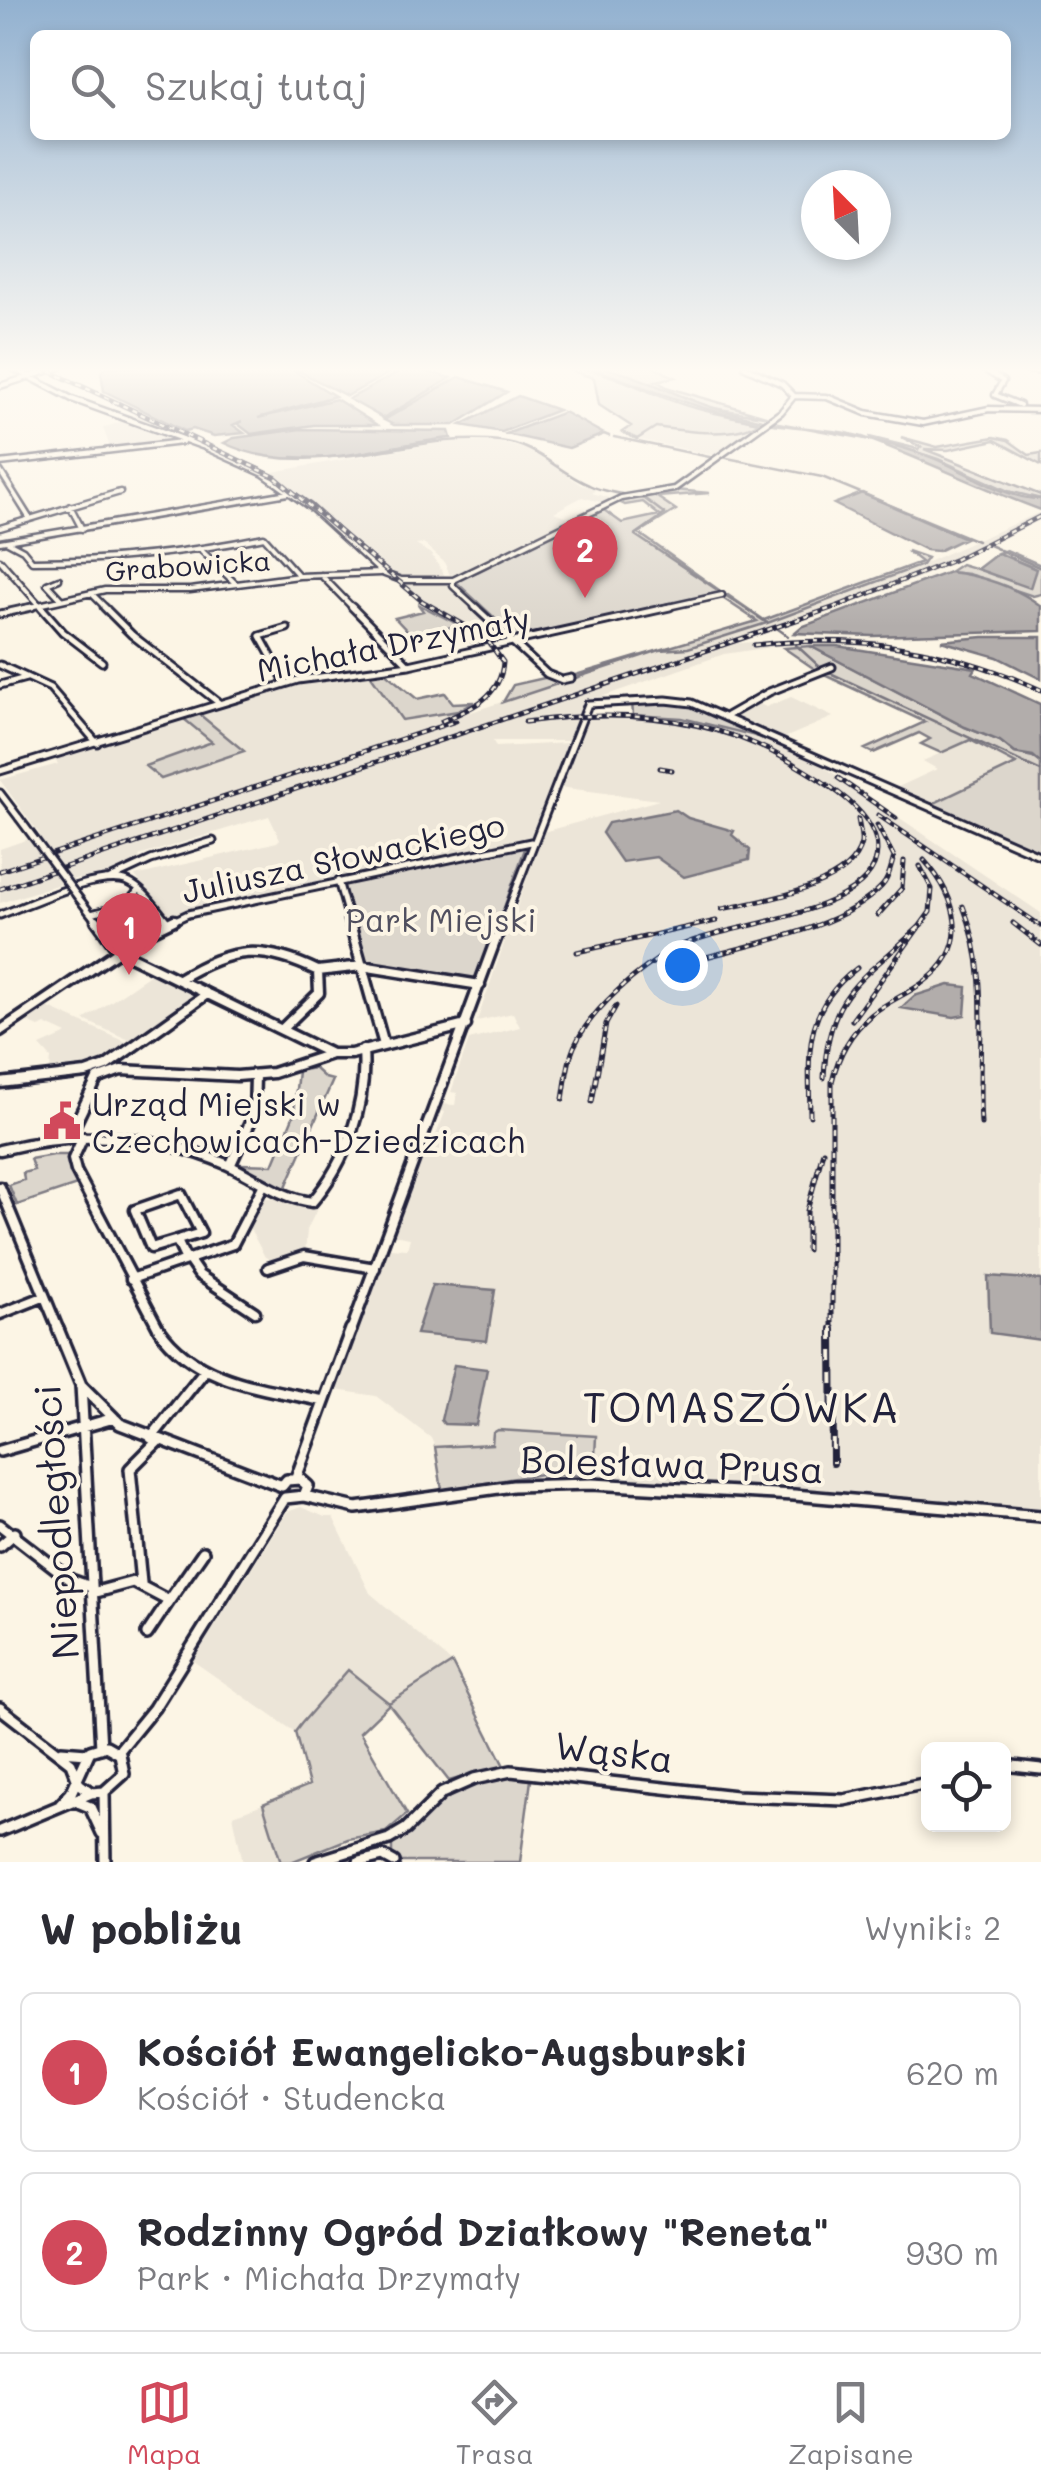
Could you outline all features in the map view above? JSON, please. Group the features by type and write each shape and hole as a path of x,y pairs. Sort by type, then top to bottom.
{"street":[{"path":"0,463 77,454"},
{"path":"216,454 266,475 382,573"},
{"path":"571,678 562,680 547,674 453,586 453,580 620,498 674,489 722,454"},
{"path":"0,471 30,519"},
{"path":"0,494 13,492"},
{"path":"0,528 120,492"},
{"path":"3,542 290,493"},
{"path":"70,506 82,529"},
{"path":"3,542 35,562 160,556 264,537 300,576"},
{"path":"201,550 236,584"},
{"path":"0,560 63,632 102,662"},
{"name":"Grabowicka","path":"0,614 91,593 133,588 168,592 320,574 382,573 400,580 453,580"},
{"path":"320,574 409,665"},
{"path":"59,580 47,584 62,600"},
{"path":"91,593 132,634 220,704"},
{"name":"Michała Drzymały","path":"20,766 286,683 409,665 722,595"},
{"path":"286,683 260,636 288,628"},
{"path":"0,665 50,688 97,743"},
{"path":"726,717 770,692 832,667"},
{"path":"0,685 28,678"},
{"path":"81,1385 114,1418 155,1440 282,1486 296,1478 532,842 587,705 684,701 1041,856"},
{"path":"0,772 20,766"},
{"path":"0,793 119,951 331,1054"},
{"path":"0,915 213,841"},
{"name":"Juliusza Słowackiego","path":"0,1029 167,922 223,904 532,842"},
{"path":"109,880 128,882 167,922"},
{"path":"338,880 384,1045"},
{"path":"91,914 126,905 138,891"},
{"path":"106,911 167,922"},
{"path":"178,979 210,960 250,950 282,954 318,971 362,966 480,985"},
{"path":"282,1029 319,993 318,971"},
{"path":"0,1082 86,1073 110,1064 207,994"},
{"path":"70,1135 97,1080 120,1070 255,1076 304,1066 331,1054 466,1025"},
{"path":"0,1150 70,1135 177,1148 230,1166 263,1186 307,1203 316,1200 360,1107 365,1076 363,1050"},
{"path":"110,1064 120,1070"},
{"path":"86,1073 97,1080"},
{"path":"230,1166 254,1114 255,1076"},
{"path":"82,1137 73,1164 161,1333 205,1370 237,1384 324,1401"},
{"path":"131,1278 233,1244 263,1186"},
{"name":"Niepodległości","path":"0,1187 81,1385 96,1750"},
{"path":"184,1195 202,1230 177,1241 151,1248 136,1210 184,1195"},
{"path":"177,1241 199,1275 255,1312"},
{"path":"268,1268 304,1256 375,1268"},
{"path":"0,1314 44,1297"},
{"path":"140,1583 130,1469 205,1370"},
{"path":"0,1451 114,1418"},
{"path":"296,1478 306,1483 304,1496"},
{"name":"Bolesława Prusa","path":"285,1498 304,1496 356,1508 512,1486 592,1484 812,1496 1041,1516"},
{"path":"118,1752 154,1708 285,1498 282,1486"},
{"path":"0,1525 16,1533 78,1586 92,1590 140,1583 170,1602"},
{"path":"0,1546 16,1533"},
{"path":"147,1634 203,1552"},
{"path":"0,1708 71,1763 84,1790 91,1793"},
{"path":"0,1831 72,1800 104,1792 124,1774 118,1752 96,1750 79,1755 54,1749"},
{"path":"60,1805 72,1792 80,1761 96,1750"},
{"path":"1011,1766 1041,1770"},
{"name":"Wąska","path":"315,1862 385,1840 406,1829 442,1792 511,1770 736,1796 844,1800 921,1784"},
{"path":"104,1792 104,1862"},
{"path":"72,1800 90,1806 104,1841"},
{"path":"359,1862 388,1859 385,1840"}],"shaded area":[{"path":"256,454 350,454 308,459"},
{"path":"376,454 538,454 581,485 596,489 592,493 613,499 604,503 582,497 554,512 574,519 488,562 450,575 444,562 424,544 416,545 431,554 445,576 400,578 273,472"},
{"path":"907,454 928,456 998,489 1041,499 1041,510 1000,494"},
{"path":"862,493 965,538 938,551 926,550 834,504"},
{"path":"1038,513 1041,518 1021,529 918,578 736,643 846,638 887,641 884,647 798,643 724,654 587,702 571,741 493,741 496,747 568,743 531,836 526,839 220,901 175,915 168,915 135,876 277,842 280,839 269,816 139,856 142,862 137,865 83,883 78,878 0,903 0,849 40,835 0,780 58,764 54,758 184,719 213,742 146,766 210,761 243,750 199,714 299,682 369,673 402,720 458,711 462,715 660,650 688,648 770,622 905,572"},
{"path":"998,553 1036,569 1030,588 977,569"},
{"path":"949,572 997,583 1031,599 1041,606 1041,631 873,636 794,633 801,627"},
{"path":"446,581 504,636 491,638 430,604 401,582"},
{"path":"1041,637 1041,679 997,657 941,641"},
{"path":"810,646 837,646 976,668 973,673 1040,704 1041,763"},
{"path":"791,697 833,717 782,739 730,717 756,702 766,707"},
{"path":"632,702 679,702 806,755 1041,913 1041,1508 785,1488 780,1482 770,1482 767,1487 594,1476 596,1436 435,1447 431,1438 376,1396 336,1390 389,1248 407,1249 410,1238 393,1235 426,1145 432,1145 445,1112 439,1110 441,1104 455,1105 457,1093 451,1092 469,1040 520,1027 513,1013 477,1021 543,832 659,800 559,787 588,715 632,715"},
{"path":"970,740 1017,765 930,805 894,789 937,769 923,761"},
{"path":"676,810 688,818 734,831 732,835 750,850 749,860 684,877 656,857 622,862 602,833 608,823"},
{"path":"154,972 200,995 134,1042 84,1020"},
{"path":"949,985 967,987 965,1015 954,1017 901,1008 914,996"},
{"path":"47,1007 131,1044 98,1066 50,1071 51,1058 40,1046 67,1034 45,1024 39,1027 27,1022"},
{"path":"261,1198 284,1198 317,1209 307,1230 305,1254 272,1260 265,1257 248,1225"},
{"path":"988,1276 1041,1280 1041,1340 990,1333"},
{"path":"432,1285 495,1290 487,1341 416,1334"},
{"path":"454,1365 487,1369 476,1425 444,1424 441,1420"},
{"path":"301,1507 333,1517 370,1593 452,1663 389,1703 347,1670 295,1732 193,1661 287,1512"},
{"path":"263,1804 281,1862 243,1862 233,1815"}],"green space":[{"path":"922,454 936,454 1041,495 1041,499 1008,491"},
{"path":"1021,454 1041,454 1041,465"},
{"path":"674,490 710,493 657,497 676,510 639,533 723,593 517,639 454,580 597,512 604,510 622,523 659,515 643,502 625,505 617,501"},
{"path":"1006,550 1041,565 1041,594 1033,596 968,574 949,572 961,564 1029,584 1035,572 1032,567 998,553"},
{"path":"907,551 927,558 922,565 770,622 688,648 660,650 503,702 513,685 553,676 569,677 757,621 721,597 728,595 764,620 921,562"},
{"path":"418,604 489,645 478,647 451,627 413,637 395,618 423,611"},
{"path":"810,646 1041,763 1041,853 930,805 1016,764 970,740 941,753 921,744 930,739 919,733 873,753 865,749 925,722 820,673 832,665 816,670 784,648"},
{"path":"383,671 417,699 445,693 453,703 474,702 458,711 402,720 369,673"},
{"path":"632,702 689,705 776,741 682,718 633,715"},
{"path":"199,714 244,751 161,779 145,766 212,742 184,719"},
{"name":"Park Miejski","path":"526,846 478,981 364,961 343,883"},
{"path":"314,1068 333,1080 285,1189 239,1164 273,1165 293,1117 298,1071"},
{"path":"67,1155 77,1185 17,1205 9,1185 24,1180 23,1173 34,1170 30,1159"},
{"path":"498,1430 596,1436 594,1476 541,1474 442,1490 435,1447 492,1444 493,1433"},
{"path":"452,1663 504,1766 449,1781 389,1704 360,1732 407,1814 386,1832 348,1839 291,1862 281,1862 263,1804 309,1785 295,1732 301,1724 348,1670 389,1703"},
{"path":"508,1777 531,1780 520,1862 339,1862 364,1853 392,1852 392,1843 456,1793"}],"waterway":[{"path":"292,457 359,454"},
{"path":"537,454 593,487 626,495"},
{"path":"694,454 714,458"},
{"path":"722,457 822,477 977,541"},
{"path":"633,497 645,499 665,514 635,535 767,623"},
{"path":"989,545 998,549"},
{"path":"1000,550 1041,568"},
{"path":"778,629 788,636"},
{"path":"796,645 821,668"},
{"path":"826,671 1041,771"}],"railway":[{"path":"226,454 275,477 422,601 485,637 503,662 497,684 483,700 442,721"},
{"path":"0,889 838,606 956,559 1041,516"},
{"path":"754,645 828,641 900,647 971,663 1041,690"},
{"path":"525,722 627,716 726,733 789,761 844,797 867,822 877,850 870,872 852,890 793,914 697,939 676,948 632,978 582,1032 570,1059 563,1099"},
{"path":"0,871 456,721"},
{"path":"660,768 672,770"},
{"path":"838,778 896,818"},
{"path":"878,815 1041,926"},
{"path":"722,909 802,890 841,871 854,858 861,843 858,819"},
{"path":"662,970 809,928 862,903 884,883 894,857 877,825"},
{"path":"832,1329 832,1082 846,1045 857,1029 878,1010 925,981 949,953 954,938 952,906 924,860"},
{"path":"878,915 902,888 904,861"},
{"path":"920,866 932,889 930,912 921,925"},
{"path":"963,906 972,933 980,987 981,1124"},
{"path":"577,952 716,921"},
{"path":"921,925 924,922"},
{"path":"1013,923 1041,945"},
{"path":"824,1078 827,1047 842,1003 868,972 921,925"},
{"path":"852,1020 921,925"},
{"path":"810,1116 810,1053 818,1017 826,1000 857,968"},
{"path":"592,1102 606,1024 616,1006"},
{"path":"807,1250 807,1211 823,1151"},
{"path":"832,1329 833,1463"}],"place":[{"name":"Rodzinny Ogród Działkowy \"Reneta\"","path":"585,598"},
{"name":"Kościół Ewangelicko-Augsburski","path":"129,975"},
{"name":"Urząd Miejski w Czechowicach-Dziedzicach","path":"62,1121"}],"district":[{"name":"TOMASZÓWKA","path":"742,1406"}]}
